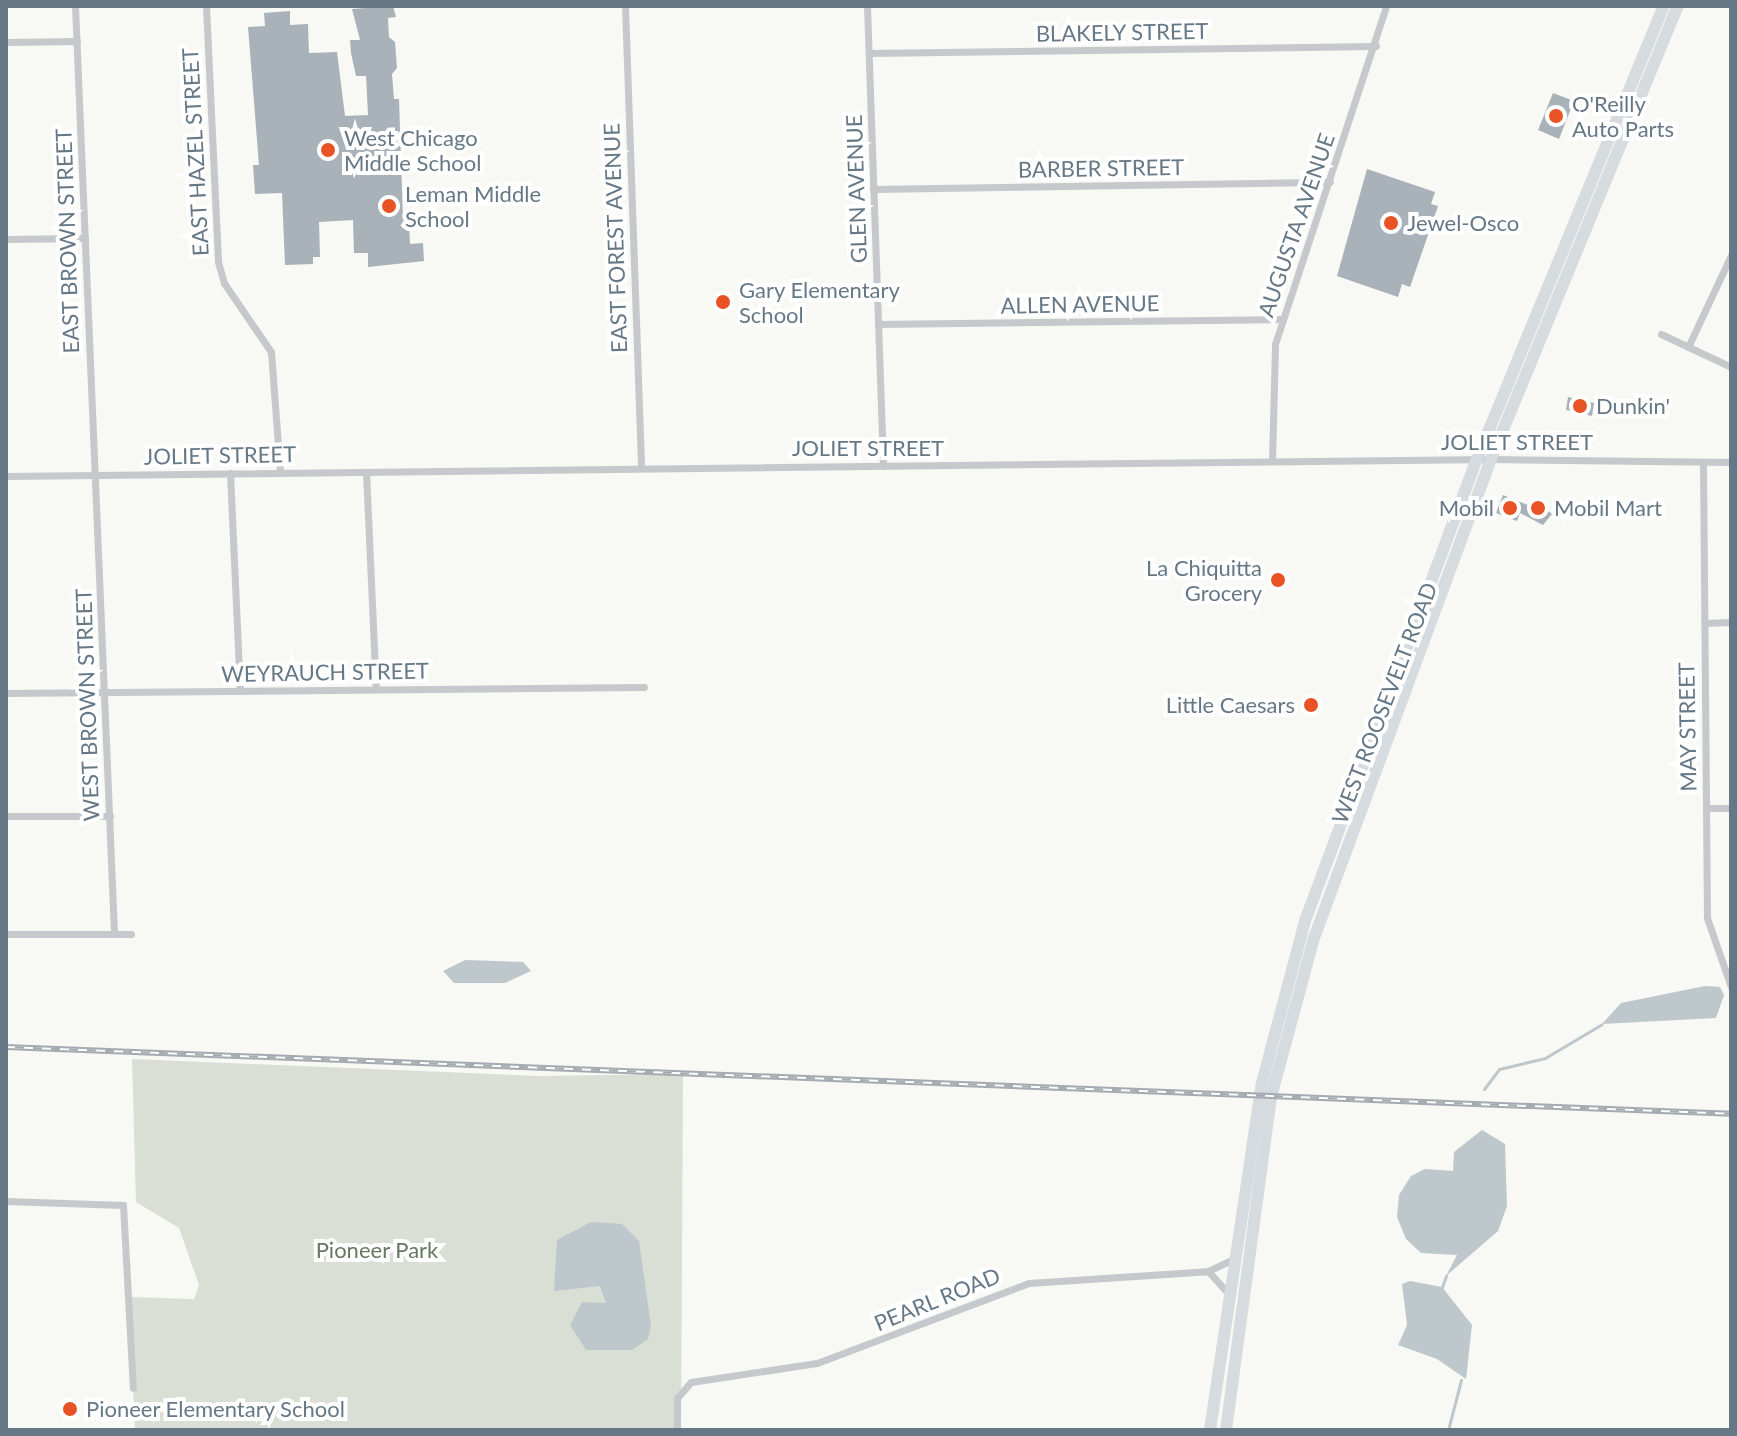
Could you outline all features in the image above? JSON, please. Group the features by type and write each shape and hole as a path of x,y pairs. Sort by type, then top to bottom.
{"main road":[{"name":"WEST ROOSEVELT ROAD","path":"1210,1430 1262,1083 1301,935 1484,459 1664,6"},
{"name":"WEST ROOSEVELT ROAD","path":"1226,1430 1271,1097 1301,979 1484,459 1678,6"}],"street":[{"name":"EAST BROWN STREET","path":"75,6 95,475"},
{"name":"EAST HAZEL STREET","path":"206,6 218,262 224,283 271,352 280,473"},
{"name":"EAST FOREST AVENUE","path":"625,6 641,468"},
{"name":"GLEN AVENUE","path":"867,6 883,466"},
{"name":"AUGUSTA AVENUE","path":"1272,461 1271,367 1283,319 1376,46 1386,6"},
{"path":"6,42 77,41"},
{"name":"BLAKELY STREET","path":"869,53 1376,46"},
{"name":"BARBER STREET","path":"873,189 1330,182"},
{"path":"6,239 85,238"},
{"path":"1688,347 1731,255"},
{"name":"ALLEN AVENUE","path":"878,324 1283,319"},
{"path":"1661,334 1731,367"},
{"name":"JOLIET STREET","path":"6,476 1484,459 1731,462"},
{"name":"MAY STREET","path":"1703,462 1707,918 1731,987"},
{"path":"366,472 376,689"},
{"path":"230,473 240,691"},
{"name":"WEST BROWN STREET","path":"95,475 114,933"},
{"path":"1704,623 1731,622"},
{"name":"WEYRAUCH STREET","path":"6,693 644,687"},
{"path":"1706,808 1731,808"},
{"path":"6,816 110,816"},
{"path":"6,934 131,934"},
{"path":"6,1201 123,1205 133,1388"},
{"name":"PEARL ROAD","path":"677,1430 683,1386 817,1363 971,1300 1037,1281 1208,1271 1234,1259"},
{"path":"1208,1271 1229,1294"}],"green space":[{"name":"Pioneer Park","path":"132,1059 537,1076 683,1074 681,1430 135,1430 129,1297 194,1299 199,1285 179,1228 136,1202"}],"shaded area":[{"path":"465,960 523,962 531,971 505,983 454,983 443,971"},
{"path":"1705,986 1720,987 1724,995 1716,1018 1602,1024 1621,1003"},
{"path":"1482,1130 1505,1144 1507,1206 1498,1231 1446,1276 1457,1255 1421,1253 1406,1239 1397,1217 1399,1195 1411,1176 1425,1169 1453,1171 1454,1152"},
{"path":"591,1222 622,1224 639,1241 651,1326 648,1339 632,1350 586,1350 570,1325 582,1302 606,1303 600,1286 554,1291 557,1240"},
{"path":"1410,1281 1442,1287 1472,1325 1466,1379 1437,1359 1398,1345 1407,1325 1402,1284"}],"building":[{"name":"West Chicago Middle School","path":"393,6 396,17 388,18 389,37 395,42 397,68 392,74 394,99 399,99 403,219 409,219 410,244 423,243 424,261 368,267 368,253 354,253 353,220 319,222 320,257 313,257 313,264 285,265 282,193 255,194 253,165 259,165 248,27 265,26 264,13 290,11 290,25 308,24 309,53 337,52 345,116 368,115 366,76 356,76 351,53 350,40 360,40 352,9"},
{"name":"O'Reilly Auto Parts","path":"1553,93 1574,101 1559,139 1538,130"},
{"name":"Jewel-Osco","path":"1367,169 1435,192 1431,204 1438,206 1410,287 1402,284 1398,297 1337,276"},
{"name":"Dunkin'","path":"1568,397 1594,403 1592,416 1566,410"},
{"path":"1503,495 1533,507 1537,501 1552,514 1543,525 1520,513 1517,521 1496,513"}],"waterway":[{"path":"1484,1089 1499,1069 1545,1058 1602,1024"},
{"path":"1442,1287 1446,1276"},
{"path":"1448,1430 1461,1380"}],"railway":[{"path":"6,1047 1731,1114"}],"place":[{"name":"O'Reilly Auto Parts","path":"1556,116"},
{"name":"West Chicago Middle School","path":"328,150"},
{"name":"Leman Middle School","path":"389,206"},
{"name":"Jewel-Osco","path":"1391,223"},
{"name":"Gary Elementary School","path":"723,302"},
{"name":"Dunkin'","path":"1580,406"},
{"name":"Mobil","path":"1510,508"},
{"name":"Mobil Mart","path":"1538,508"},
{"name":"La Chiquitta Grocery","path":"1278,580"},
{"name":"Little Caesars","path":"1311,705"},
{"name":"Pioneer Elementary School","path":"70,1409"}]}
